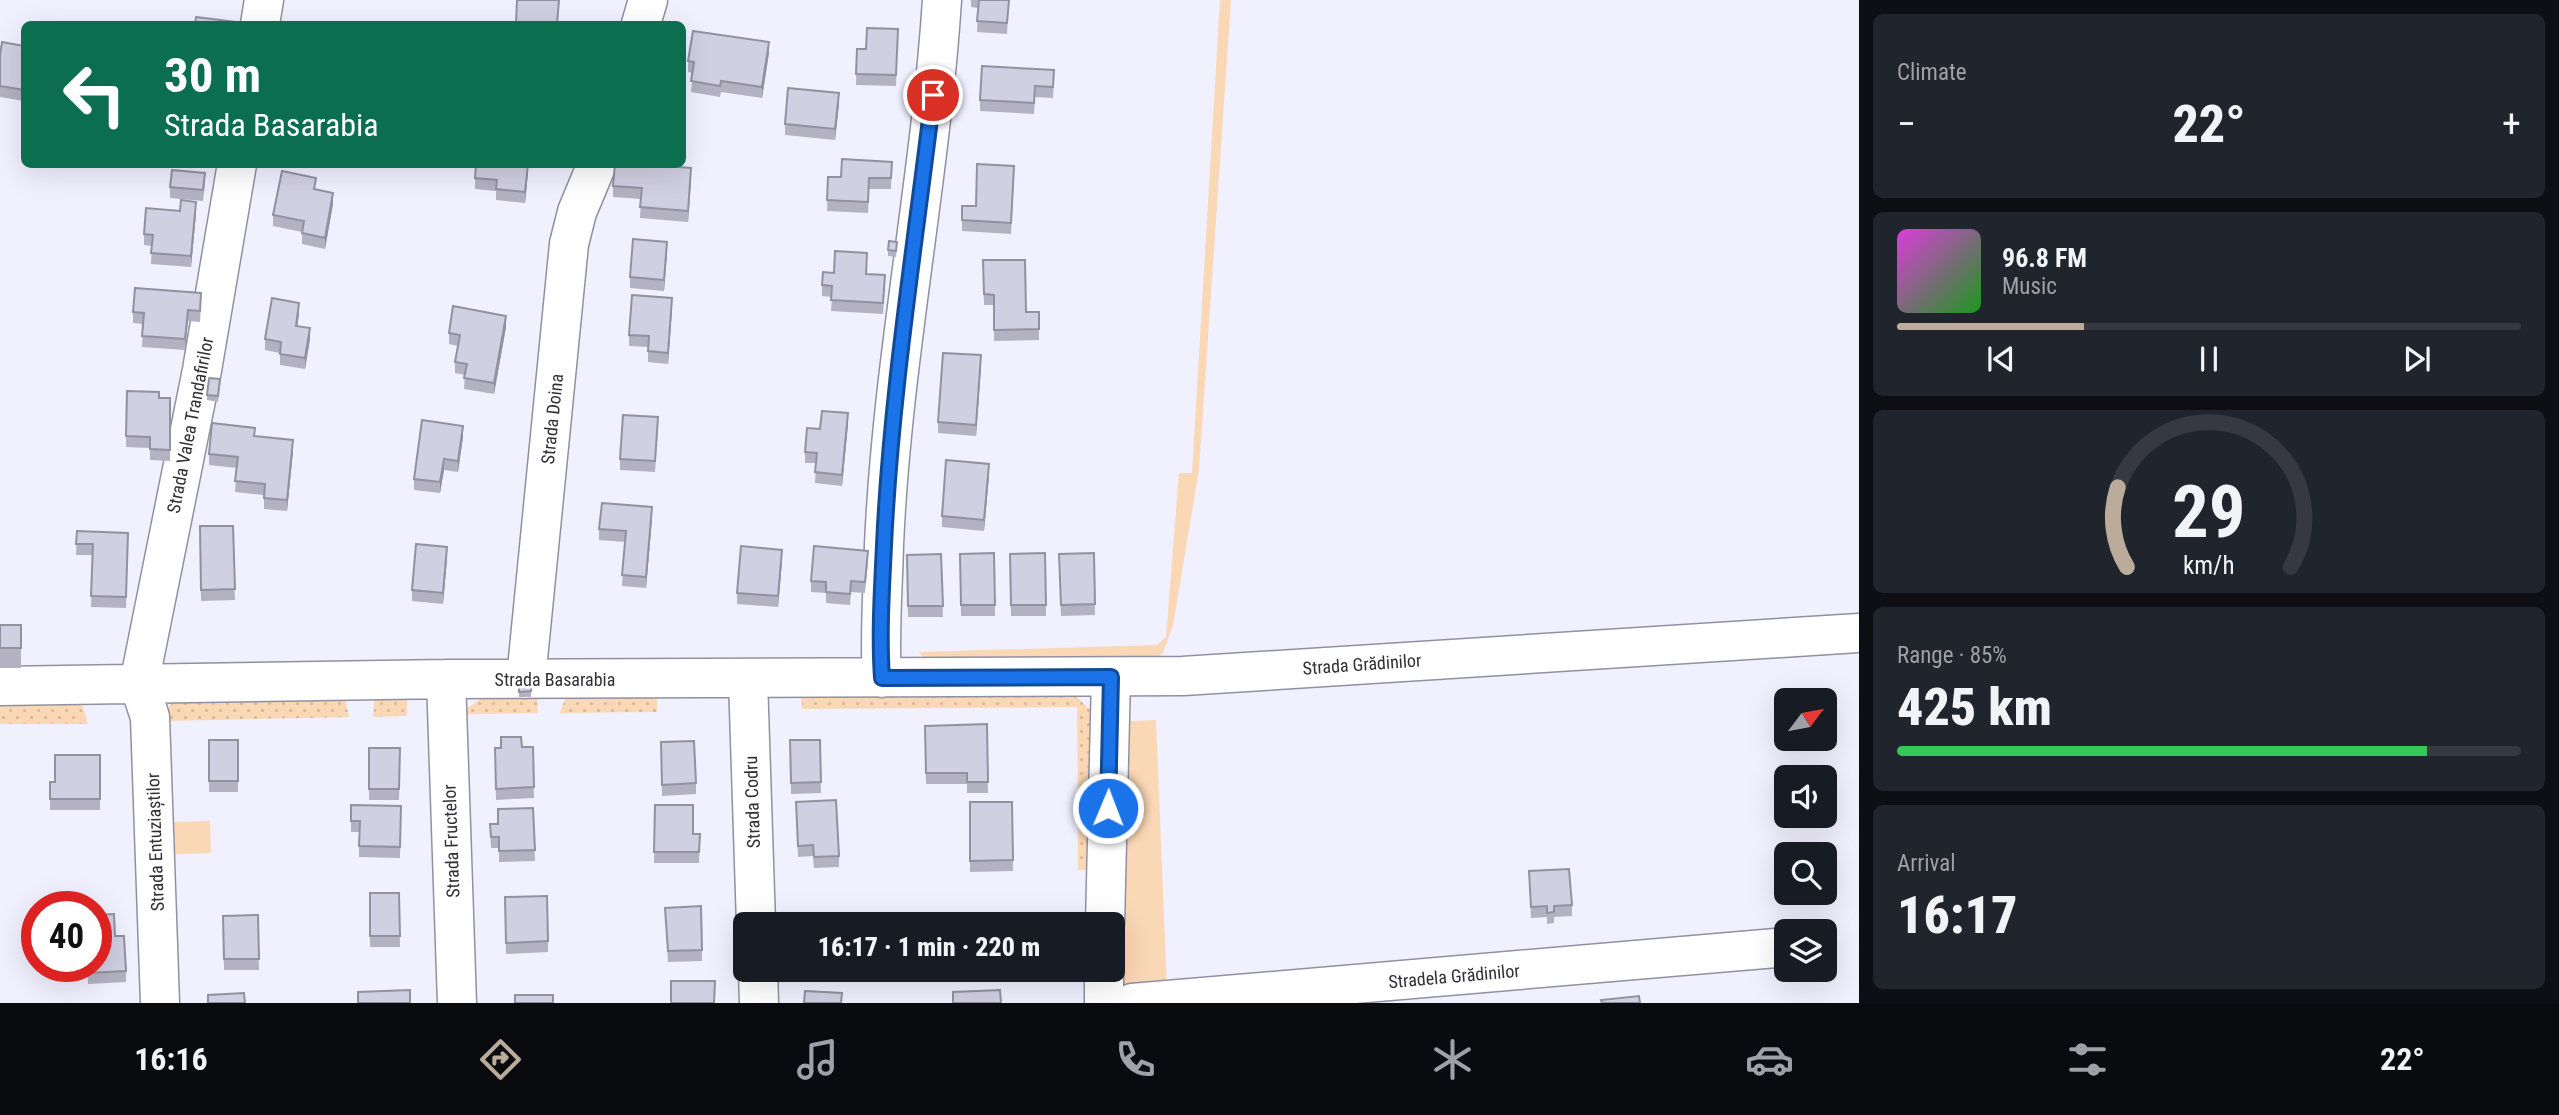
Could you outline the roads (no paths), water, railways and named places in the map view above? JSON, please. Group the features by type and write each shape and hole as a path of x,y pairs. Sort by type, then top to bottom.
{"street":[{"path":"260,21 264,0"},
{"path":"642,21 648,0"},
{"path":"882,678 880,652 890,460 898,368 939,47 942,0"},
{"name":"Strada Valea Trandafirilor","path":"139,684 202,370 236,168"},
{"name":"Strada Doina","path":"526,679 569,244 576,212 595,168"},
{"name":"Strada Grădinilor","path":"1111,677 1183,676 1859,633"},
{"path":"1105,912 1111,677"},
{"name":"Strada Basarabia","path":"0,686 446,679 1111,677"},
{"name":"Strada Fructelor","path":"446,679 457,1003"},
{"name":"Strada Codru","path":"748,680 756,912"},
{"name":"Strada Entuziaștilor","path":"139,684 150,717 160,1003"},
{"name":"Stradela Grădinilor","path":"1132,1003 1774,948"},
{"path":"758,982 759,1003"},
{"path":"1104,982 1104,1003"}]}
